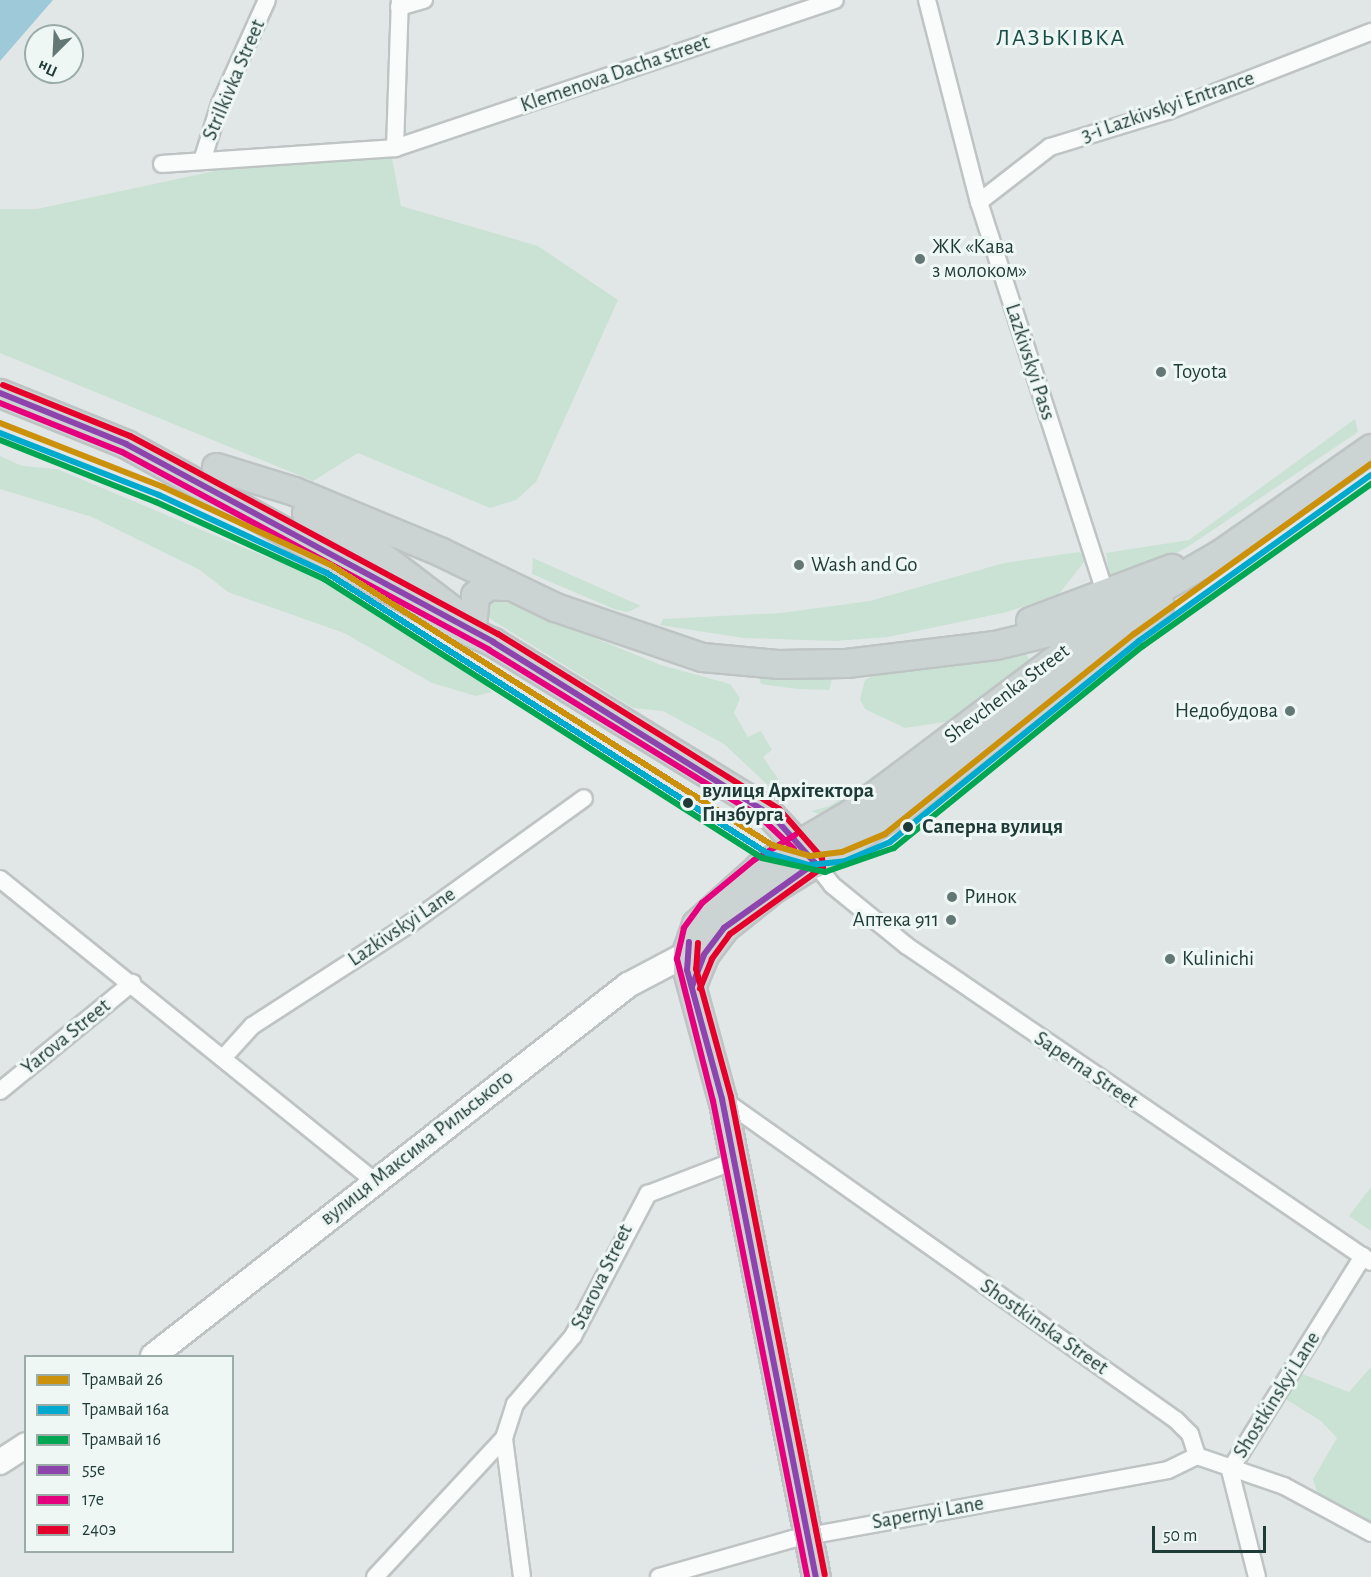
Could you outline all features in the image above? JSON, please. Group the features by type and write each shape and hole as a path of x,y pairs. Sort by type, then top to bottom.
{"main road":[{"path":"0,393 212,478 367,544 505,586 638,639 702,657 777,664 907,657 1022,639 1109,605"},
{"name":"Shevchenka Street","path":"807,853 897,812 1045,677 1180,587 1221,553 1371,448"},
{"path":"212,478 294,491 441,552 505,586"},
{"path":"212,478 481,632 765,809 807,853"},
{"path":"367,544 481,632"},
{"name":"Shevchenka Street","path":"1109,605 1221,553"},
{"path":"481,632 475,595 489,585 505,586"},
{"path":"907,657 1180,587"},
{"path":"1022,639 1036,655 1045,677 1106,633 1109,605"},
{"name":"вулиця Максима Рильського","path":"154,1355 374,1181 628,985 699,947 759,900 807,853"},
{"name":"вулиця Максима Рильського","path":"699,947 692,986 722,1099"},
{"path":"722,1099 816,1577"},
{"path":"0,1462 24,1446"}],"street":[{"name":"Strilkivka Street","path":"202,161 220,104 267,0"},
{"path":"395,148 400,4 424,0"},
{"name":"Klemenova Dacha street","path":"162,164 395,148 835,0"},
{"name":"Lazkivskyi Pass","path":"927,0 979,202 1109,605"},
{"name":"3-i Lazkivskyi Entrance","path":"979,202 1012,171 1050,147 1168,111 1371,33"},
{"name":"Lazkivskyi Lane","path":"224,1058 252,1026 411,923 584,798"},
{"name":"Saperna Street","path":"807,853 832,885 916,953 1367,1259"},
{"path":"0,879 132,983 374,1181"},
{"name":"Yarova Street","path":"0,1091 132,983"},
{"name":"Shostkinska Street","path":"722,1099 1176,1420 1190,1434 1197,1456"},
{"name":"Starova Street","path":"522,1577 504,1438 515,1404 573,1336 648,1194 734,1161"},
{"name":"Shostkinskyi Lane","path":"1257,1577 1230,1470 1367,1259"},
{"path":"375,1577 504,1438"},
{"path":"1197,1456 1230,1470 1284,1486 1371,1533"},
{"name":"Sapernyi Lane","path":"659,1577 808,1536 1168,1470 1197,1456"}],"green space":[{"path":"391,153 401,206 538,246 618,300 536,482 516,500 490,508 358,453 313,481 0,353 0,209 37,209 267,160"},
{"path":"1355,419 1358,432 1192,544 1139,575 1110,578 1106,553 1189,540"},
{"path":"0,456 22,466 57,469 271,559 302,565 340,585 382,620 467,666 492,692 476,696 432,683 344,633 228,592 200,570 92,517 0,489"},
{"path":"1079,552 1088,557 1059,594 1007,612 888,637 835,641 744,638 660,625 663,619 781,613 870,601 1004,563"},
{"path":"533,558 641,606 627,612 614,609 532,574"},
{"path":"488,595 661,665 730,684 740,698 734,713 748,737 761,731 772,750 763,757 781,783 773,790 724,744 663,711 633,708 481,613"},
{"path":"1023,648 1030,661 951,721 905,728 865,709 860,699 865,680 873,676"},
{"path":"759,676 832,679 829,690 798,689 761,684"},
{"path":"894,762 903,764 858,797 821,815 811,811 830,806"},
{"path":"1371,1187 1371,1231 1349,1216"},
{"path":"1371,1367 1371,1525 1319,1498 1313,1479 1337,1438 1321,1421 1284,1398 1300,1373 1349,1392"}],"water":[{"path":"0,0 53,0 32,24 24,24 24,33 0,61"}],"tram line":[{"name":"26","path":"0,423 163,487 331,565 772,845 810,856 842,852 885,834 1134,634 1371,464"},
{"name":"16a","path":"0,433 159,495 327,573 767,853 809,865 845,861 890,842 1139,641 1371,475"},
{"name":"16","path":"0,440 156,502 324,579 762,858 825,872 894,848 1143,646 1371,484"}],"transit line":[{"name":"240э","path":"3,385 130,436 498,634 779,809 822,858 823,867 730,934 712,959 700,989"},
{"name":"55е","path":"0,393 126,444 493,642 773,816 815,863 724,928 704,955 692,986"},
{"name":"17е","path":"0,403 122,452 489,650 759,816 794,849"},
{"name":"17е","path":"795,835 754,860 702,903 684,928 677,959 713,1101 807,1577"},
{"name":"55е","path":"689,942 687,970 722,1099 816,1577"},
{"name":"240э","path":"698,943 696,969 731,1097 825,1575"}],"place":[{"name":"ЖК «Кава з молоком»","path":"920,259"},
{"name":"Toyota","path":"1161,372"},
{"name":"Wash and Go","path":"799,565"},
{"name":"Недобудова","path":"1290,711"},
{"name":"вулиця Архітектора Гінзбурга","path":"688,803"},
{"name":"Саперна вулиця","path":"908,827"},
{"name":"Ринок","path":"952,897"},
{"name":"Аптека 911","path":"951,920"},
{"name":"Kulinichi","path":"1170,959"}],"district":[{"name":"ЛАЗЬКІВКА","path":"1061,39"}]}
